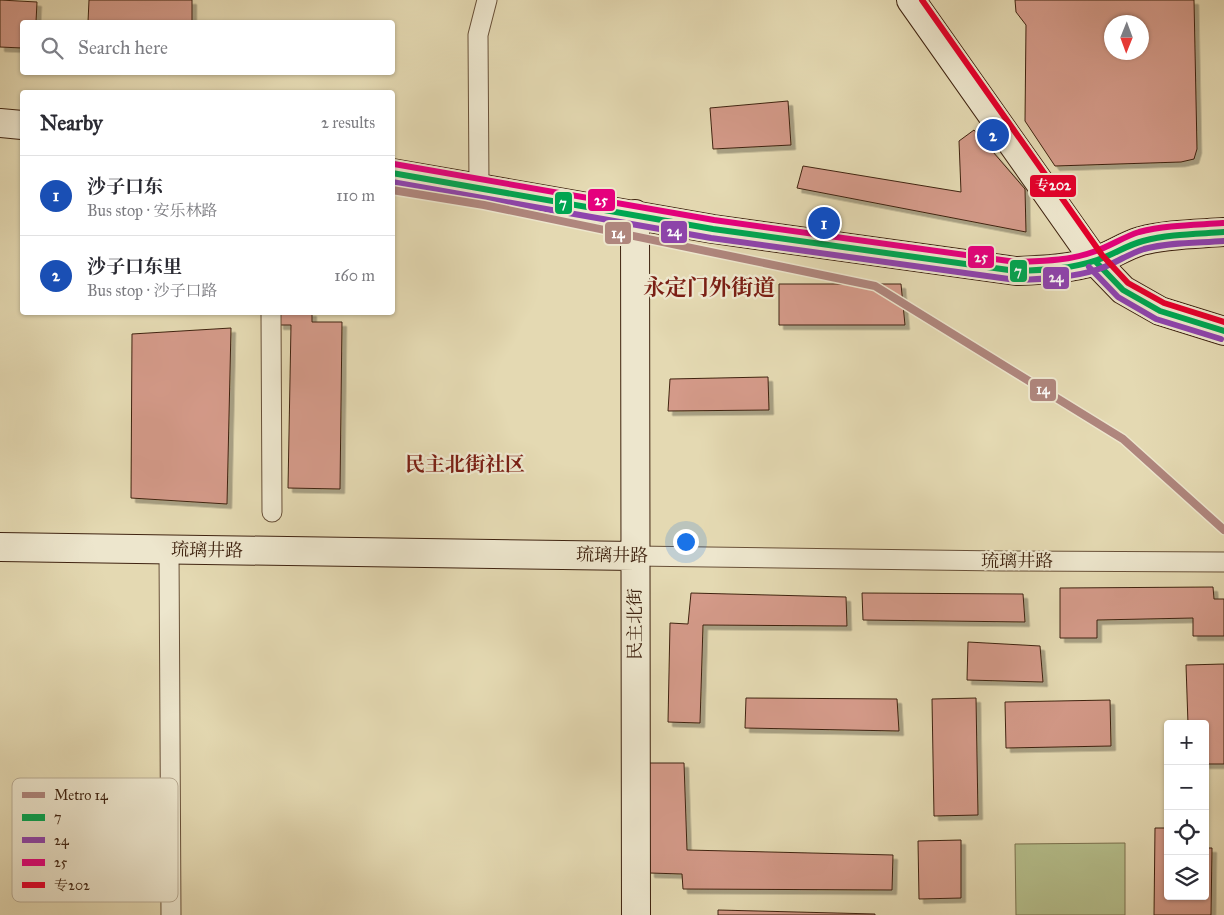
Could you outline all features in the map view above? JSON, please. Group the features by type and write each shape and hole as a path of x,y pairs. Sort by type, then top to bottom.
{"street":[{"path":"480,187 478,35 487,0"},
{"path":"911,0 1095,261 1123,290 1160,311 1224,331"},
{"path":"0,122 20,125"},
{"path":"395,173 809,243 1016,271 1052,269 1095,261 1117,250 1142,241 1180,235 1224,232"},
{"name":"民主北街","path":"635,214 636,915"},
{"path":"271,315 272,512"},
{"name":"琉璃井路","path":"0,547 1002,561 1224,562"},
{"path":"169,550 170,778"},
{"path":"171,902 171,915"}],"green space":[{"path":"1125,843 1125,915 1016,915 1015,844"}],"building":[{"path":"0,0 37,2 36,20 20,20 20,48 0,47"},
{"path":"89,0 192,0 192,20 88,20"},
{"path":"1015,0 1194,0 1197,149 1194,159 1181,162 1055,166 1025,121 1026,25 1016,12"},
{"path":"788,101 791,145 713,149 710,108"},
{"path":"974,130 1025,189 1026,232 797,188 803,166 961,192 959,141"},
{"path":"779,284 901,284 905,325 779,325"},
{"path":"279,315 312,315 312,322 342,322 340,489 288,488 291,325 279,325"},
{"path":"231,328 227,504 131,498 132,334"},
{"path":"768,377 769,410 668,411 670,379"},
{"path":"1213,587 1214,599 1224,599 1224,636 1193,636 1193,618 1097,620 1097,638 1060,638 1060,588"},
{"path":"691,593 846,597 847,626 703,625 700,723 668,722 670,623 688,624"},
{"path":"862,593 1023,594 1025,622 863,620"},
{"path":"968,642 1040,646 1043,682 967,680"},
{"path":"1224,664 1224,764 1209,764 1209,720 1188,720 1186,665"},
{"path":"746,698 897,699 899,731 745,728"},
{"path":"976,698 978,815 934,816 932,699"},
{"path":"1110,700 1111,746 1006,748 1005,702"},
{"path":"648,763 684,763 687,850 893,855 892,890 683,889 682,874 650,873"},
{"path":"1155,828 1164,828 1164,900 1209,900 1209,848 1212,848 1211,915 1154,915"},
{"path":"961,840 961,898 919,899 918,841"},
{"path":"718,910 875,914 875,915 718,915"}],"metro line":[{"name":"14","path":"395,190 484,205 875,286 1123,439 1224,530"}],"transit line":[{"name":"专202","path":"922,0 1102,255 1128,283 1164,303 1224,322"},
{"name":"25","path":"395,164 714,220 1016,262 1055,260 1084,255 1133,234 1149,230 1223,223"},
{"name":"7","path":"395,174 713,229 1016,271 1077,265 1097,260 1143,241 1163,237 1224,232"},
{"name":"24","path":"395,183 711,238 1016,280 1058,278 1089,272 1105,267 1138,251 1154,247 1224,241"},
{"name":"7","path":"1095,261 1123,290 1160,311 1224,331"},
{"name":"24","path":"1089,267 1118,297 1156,319 1221,339"}],"place":[{"name":"沙子口东里","path":"993,135"},
{"name":"沙子口东","path":"824,223"}],"district":[{"name":"永定门外街道","path":"709,287"},
{"name":"民主北街社区","path":"465,464"}]}
